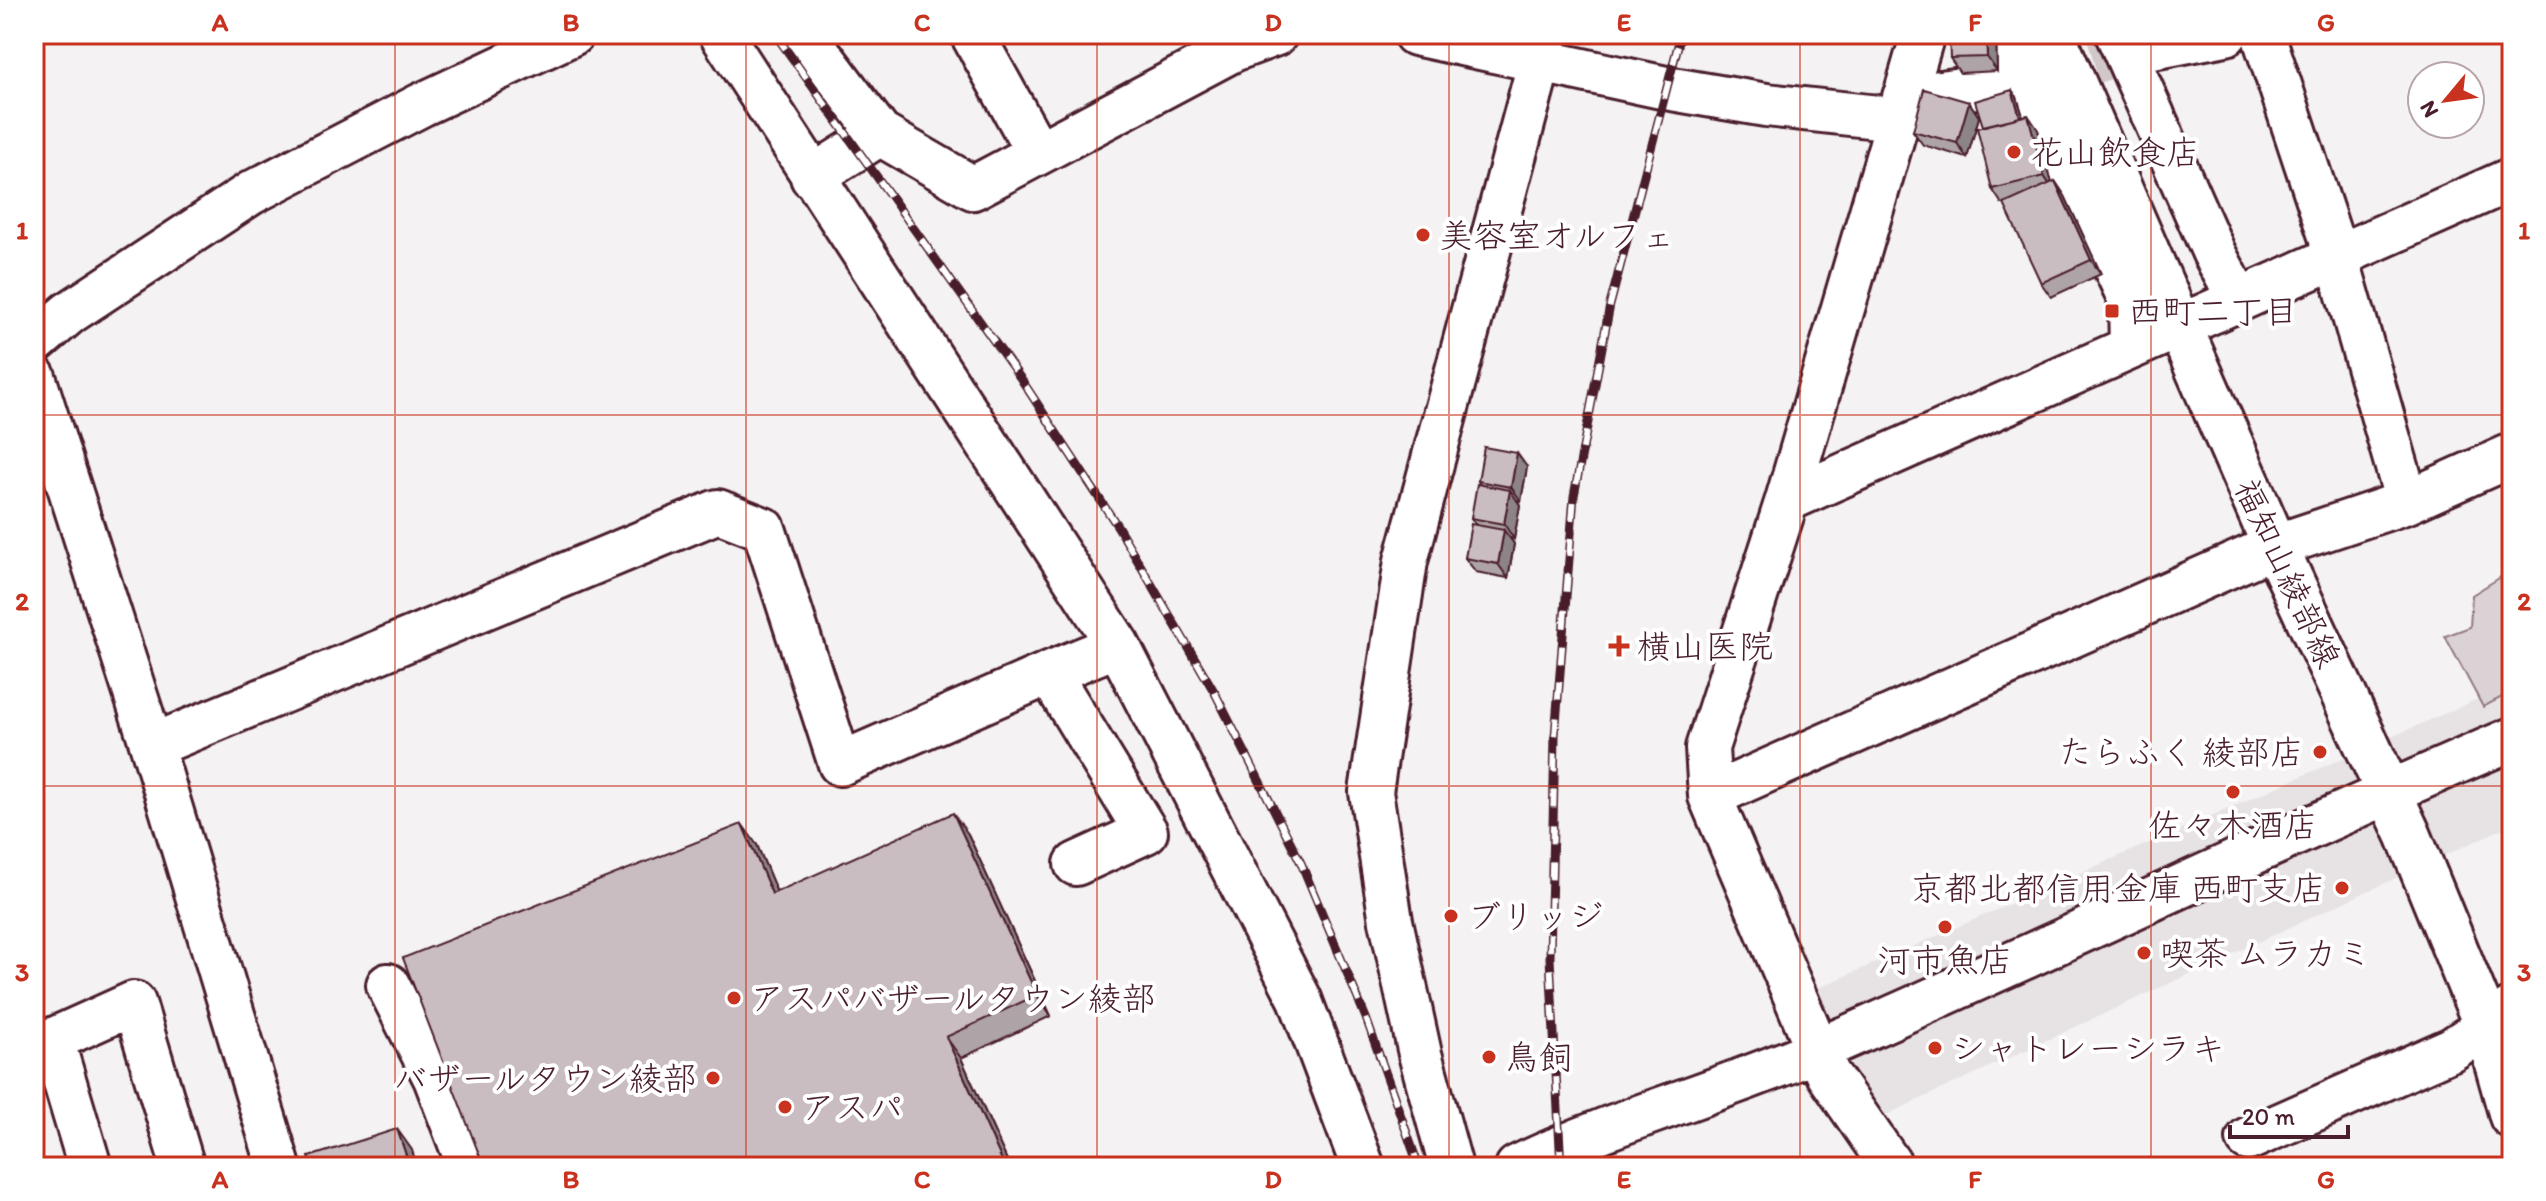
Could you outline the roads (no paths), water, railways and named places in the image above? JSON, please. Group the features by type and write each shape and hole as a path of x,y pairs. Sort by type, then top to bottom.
{"main road":[{"name":"福知山綾部線","path":"2054,41 2275,546 2387,792 2500,1018 2512,1116"}],"street":[{"path":"34,343 69,313 251,193 421,105 572,34"},
{"path":"721,34 1118,645 1300,999 1363,1167"},
{"path":"805,34 880,134 973,188 1233,50 1276,34"},
{"path":"972,34 1038,153"},
{"path":"1415,34 1544,48 1666,88 1766,105 1900,108 2028,80"},
{"path":"1892,1167 1828,1074 1710,796 1707,748 1787,500 1923,34"},
{"path":"2006,34 2130,300 2131,347"},
{"path":"2226,34 2122,44 2214,253 2239,300"},
{"path":"2263,34 2337,257 2407,502"},
{"path":"1451,1167 1420,1054 1391,921 1371,792 1406,561 1544,48"},
{"path":"812,177 880,134"},
{"path":"1787,500 2512,179"},
{"path":"34,377 152,746 279,1167"},
{"path":"1710,796 2275,546 2407,502 2512,455"},
{"path":"152,746 718,511 764,529 840,764 1118,645"},
{"path":"1049,673 1146,832 1076,864"},
{"path":"1517,1167 1560,1147 1819,1050 2387,792 2512,739"},
{"path":"388,985 435,1078 469,1167"},
{"path":"90,1167 43,1044 134,1003 183,1167"},
{"path":"2248,1139 2452,1049 2500,1018"}],"tunnel":[{"path":"2033,79 2127,53"}],"railway":[{"path":"775,34 1021,379 1118,527 1215,693 1301,863 1366,1018 1419,1167"},
{"path":"1561,1167 1550,958 1555,736 1574,496 1610,305 1681,34"}],"place":[{"name":"花山飲食店","path":"2014,152"},
{"name":"美容室オルフェ","path":"1423,235"},
{"name":"西町二丁目","path":"2112,311"},
{"name":"横山医院","path":"1619,646"},
{"name":"たらふく 綾部店","path":"2320,752"},
{"name":"佐々木酒店","path":"2233,792"},
{"name":"京都北都信用金庫 西町支店","path":"2342,888"},
{"name":"ブリッジ","path":"1451,916"},
{"name":"河市魚店","path":"1945,927"},
{"name":"喫茶 ムラカミ","path":"2144,953"},
{"name":"アスパバザールタウン綾部","path":"734,998"},
{"name":"シャトレーシラキ","path":"1935,1048"},
{"name":"鳥飼","path":"1489,1057"},
{"name":"バザールタウン綾部","path":"713,1078"},
{"name":"アスパ","path":"785,1107"}]}
